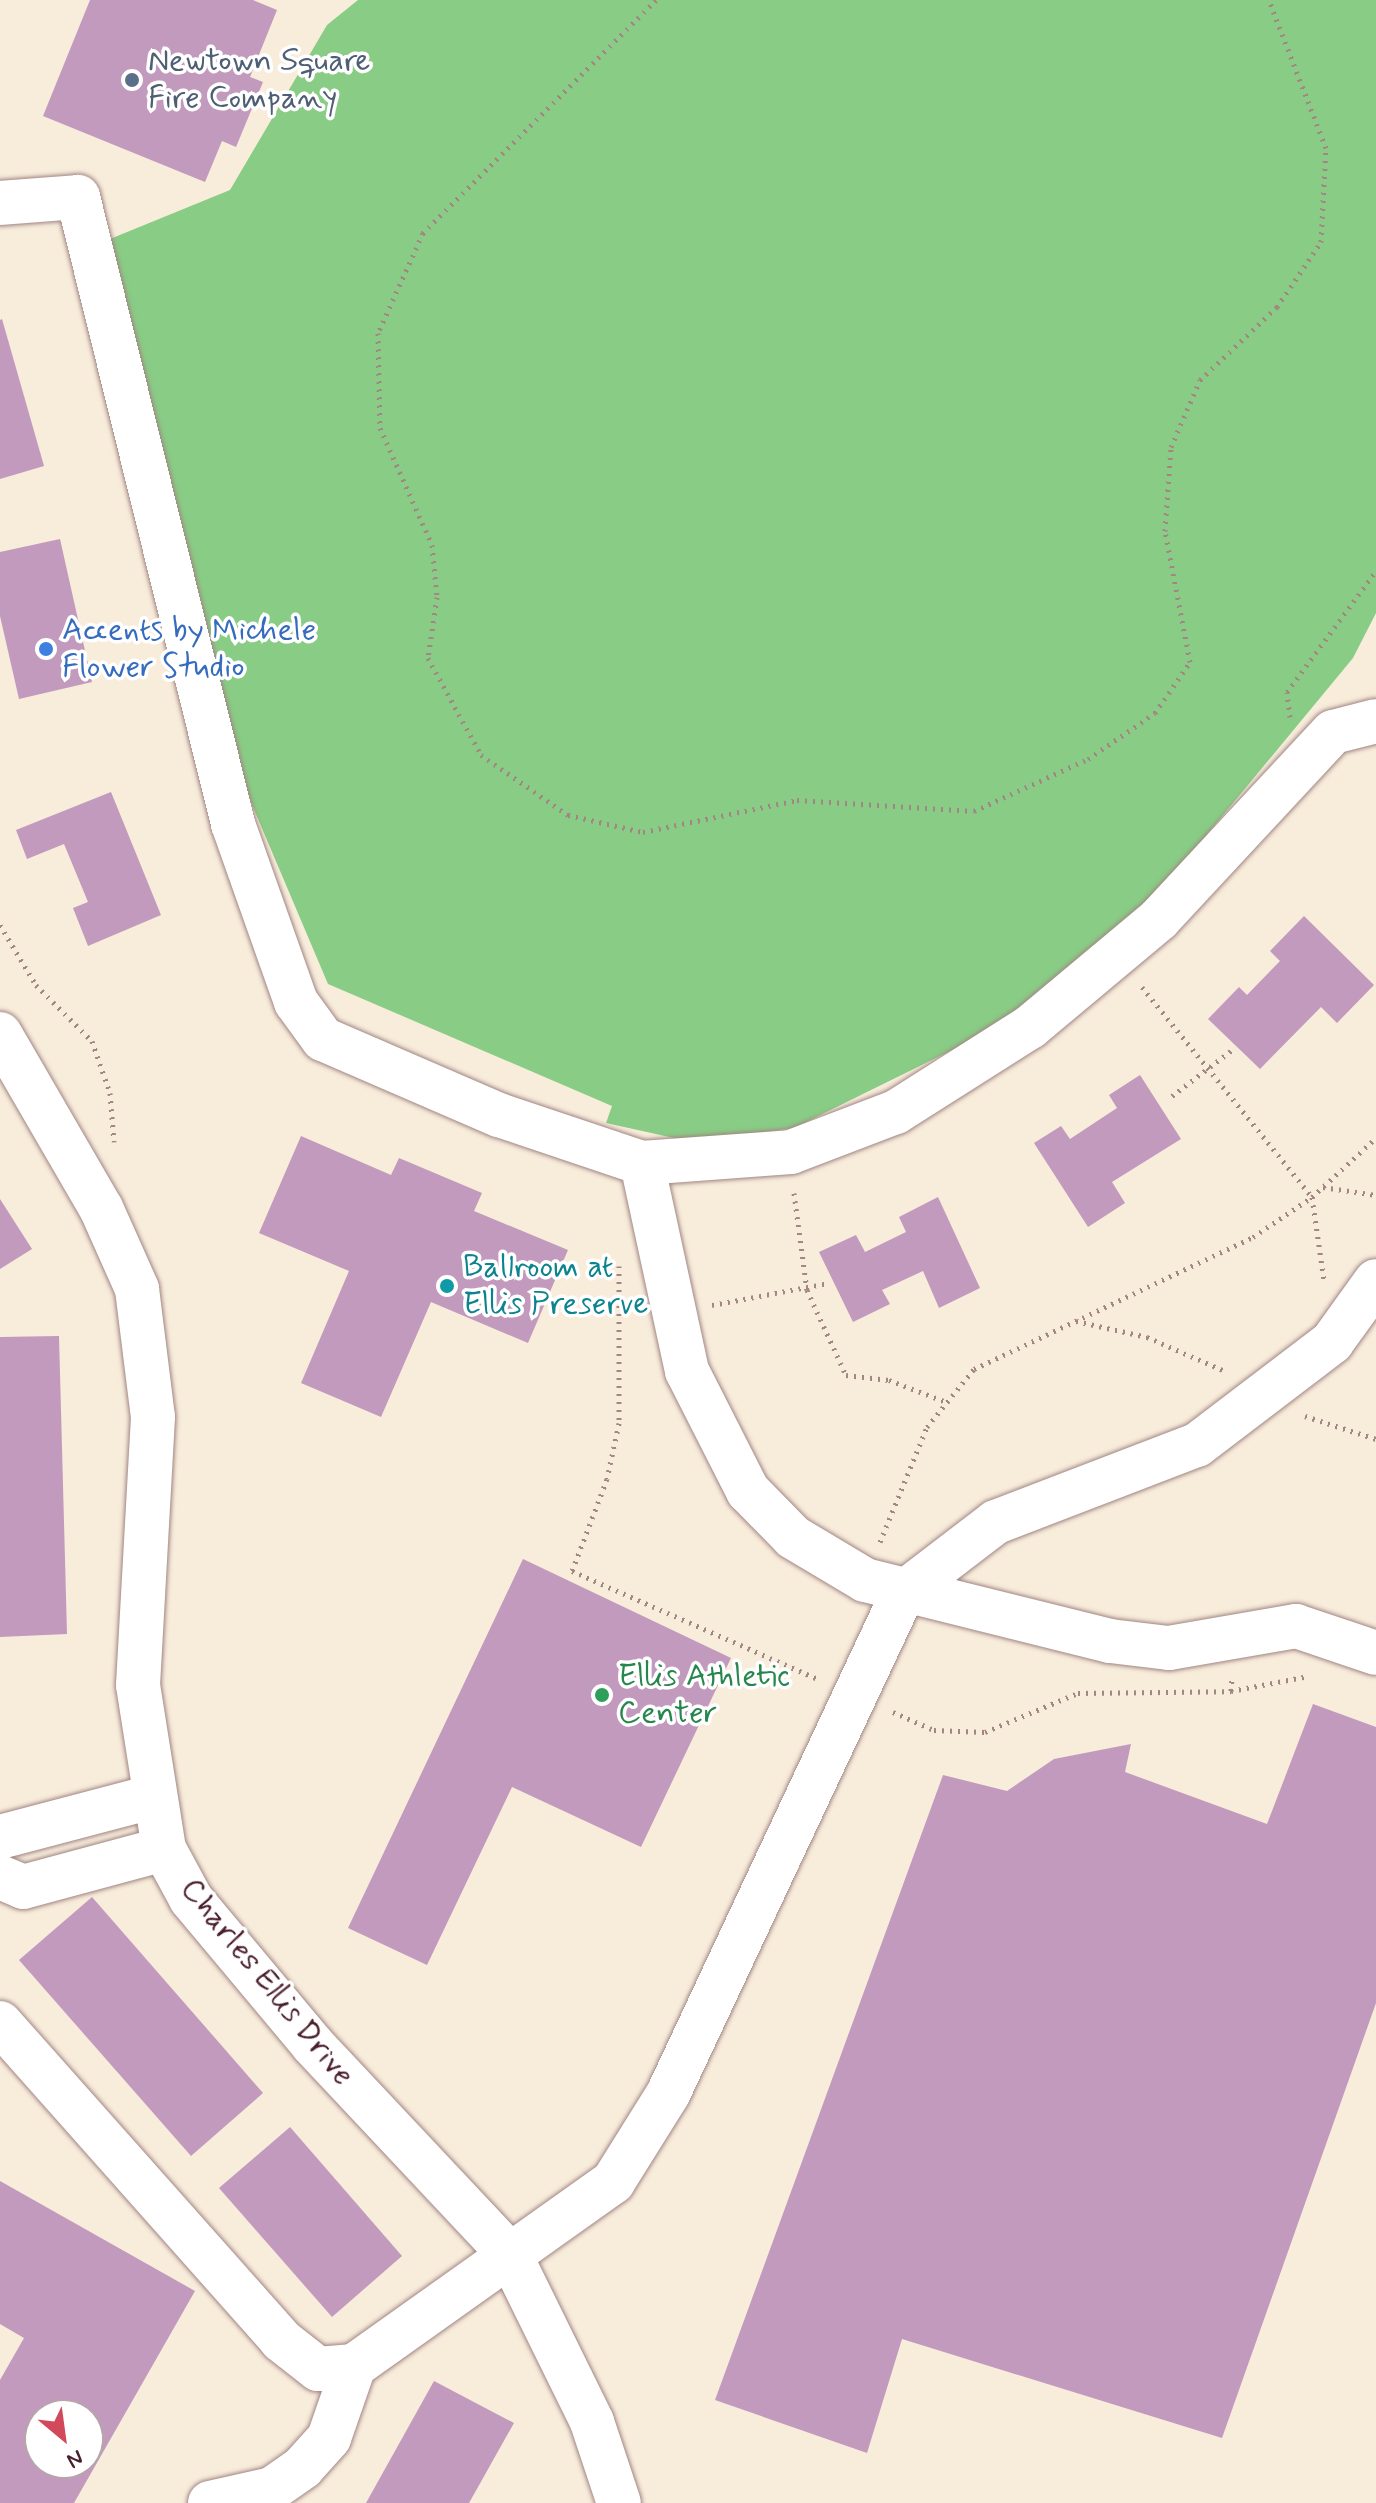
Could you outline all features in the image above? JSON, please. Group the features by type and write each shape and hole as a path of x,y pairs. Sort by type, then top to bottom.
{"street":[{"path":"0,203 78,197 233,824 296,1002 323,1039 499,1115 642,1163 791,1152 896,1112 1030,1027 1116,955 1333,732 1376,721"},
{"name":"Charles Ellis Drive","path":"0,1034 101,1208 137,1289 153,1417 138,1685 151,1797 164,1849 191,1899 313,2045 510,2255 592,2422 619,2503"},
{"path":"642,1163 671,1310 687,1371 748,1491 793,1537 884,1586 1169,1648 1234,1633 1296,1626 1376,1653"},
{"path":"0,2023 281,2340 318,2369 354,2366 613,2182 668,2094 855,1696 884,1586 996,1522 1197,1445 1280,1404 1332,1342 1376,1281"},
{"path":"0,1837 151,1797"},
{"path":"0,1877 23,1887 164,1849"},
{"path":"210,2503 272,2489 303,2467 329,2438 354,2366"}],"path":[{"path":"656,0 423,233 378,333 380,428 432,545 437,597 428,658 481,755 568,815 643,832 797,800 974,811 1088,759 1155,713 1190,662 1165,531 1171,447 1200,380 1277,307 1321,242 1326,148 1269,0"},
{"path":"1297,770 1287,692 1366,591 1376,571"},
{"path":"1366,591 1376,594"},
{"path":"0,925 36,985 92,1041 110,1093 117,1155"},
{"path":"1116,955 1210,1067 1312,1197 1332,1342"},
{"path":"1172,1096 1232,1050"},
{"path":"884,1586 944,1401 974,1369 1075,1321 1178,1278 1312,1197 1376,1138"},
{"path":"791,1152 807,1290 846,1375 889,1380 944,1401"},
{"path":"1322,1187 1376,1195"},
{"path":"622,1254 615,1285 619,1423 607,1479 572,1571 934,1730 985,1732 1078,1693 1231,1691 1325,1674"},
{"path":"671,1310 807,1290 828,1283"},
{"path":"1075,1321 1181,1349 1280,1404 1376,1439"},
{"path":"1231,1691 1234,1633"}],"green space":[{"path":"358,0 1376,0 1376,613 1353,658 1162,889 1005,1024 794,1128 692,1142 606,1123 612,1106 328,984 247,793 110,239 230,190 327,25"}],"building":[{"path":"90,0 253,0 277,10 250,77 263,82 236,147 222,141 205,182 43,116"},
{"path":"0,320 44,466 0,479"},
{"name":"Accents by Michele Flower Studio","path":"60,539 92,682 19,699 0,616 0,552"},
{"path":"111,792 161,915 88,946 73,908 88,902 64,844 27,859 16,830"},
{"path":"1304,916 1374,985 1337,1023 1321,1007 1260,1069 1208,1019 1239,987 1247,995 1280,961 1270,951"},
{"path":"1140,1075 1181,1139 1112,1182 1125,1203 1088,1227 1034,1143 1061,1126 1070,1139 1117,1108 1109,1095"},
{"name":"Ballroom at Ellis Preserve","path":"301,1136 391,1175 399,1158 482,1193 474,1211 568,1250 528,1343 431,1302 381,1417 301,1383 349,1271 259,1233"},
{"path":"938,1197 980,1288 939,1308 923,1271 882,1290 890,1304 853,1322 819,1252 856,1235 865,1252 906,1232 899,1217"},
{"path":"0,1199 32,1249 0,1269"},
{"path":"59,1336 67,1634 0,1637 0,1337"},
{"path":"523,1559 731,1658 641,1847 512,1787 427,1965 348,1928"},
{"path":"1313,1704 1376,1727 1376,2003 1222,2438 902,2339 867,2453 715,2400 943,1775 1007,1791 1054,1759 1131,1744 1125,1772 1267,1824"},
{"path":"92,1897 263,2093 191,2156 19,1960"},
{"path":"290,2127 402,2256 332,2317 219,2188"},
{"path":"0,2181 195,2291 104,2450 104,2399 24,2399 24,2479 88,2479 74,2503 0,2503 0,2380 24,2338 0,2324"},
{"path":"434,2381 514,2423 469,2503 366,2503"}],"place":[{"name":"Newtown Square Fire Company","path":"132,80"},
{"name":"Accents by Michele Flower Studio","path":"46,649"},
{"name":"Ballroom at Ellis Preserve","path":"447,1286"},
{"name":"Ellis Athletic Center","path":"602,1695"}]}
